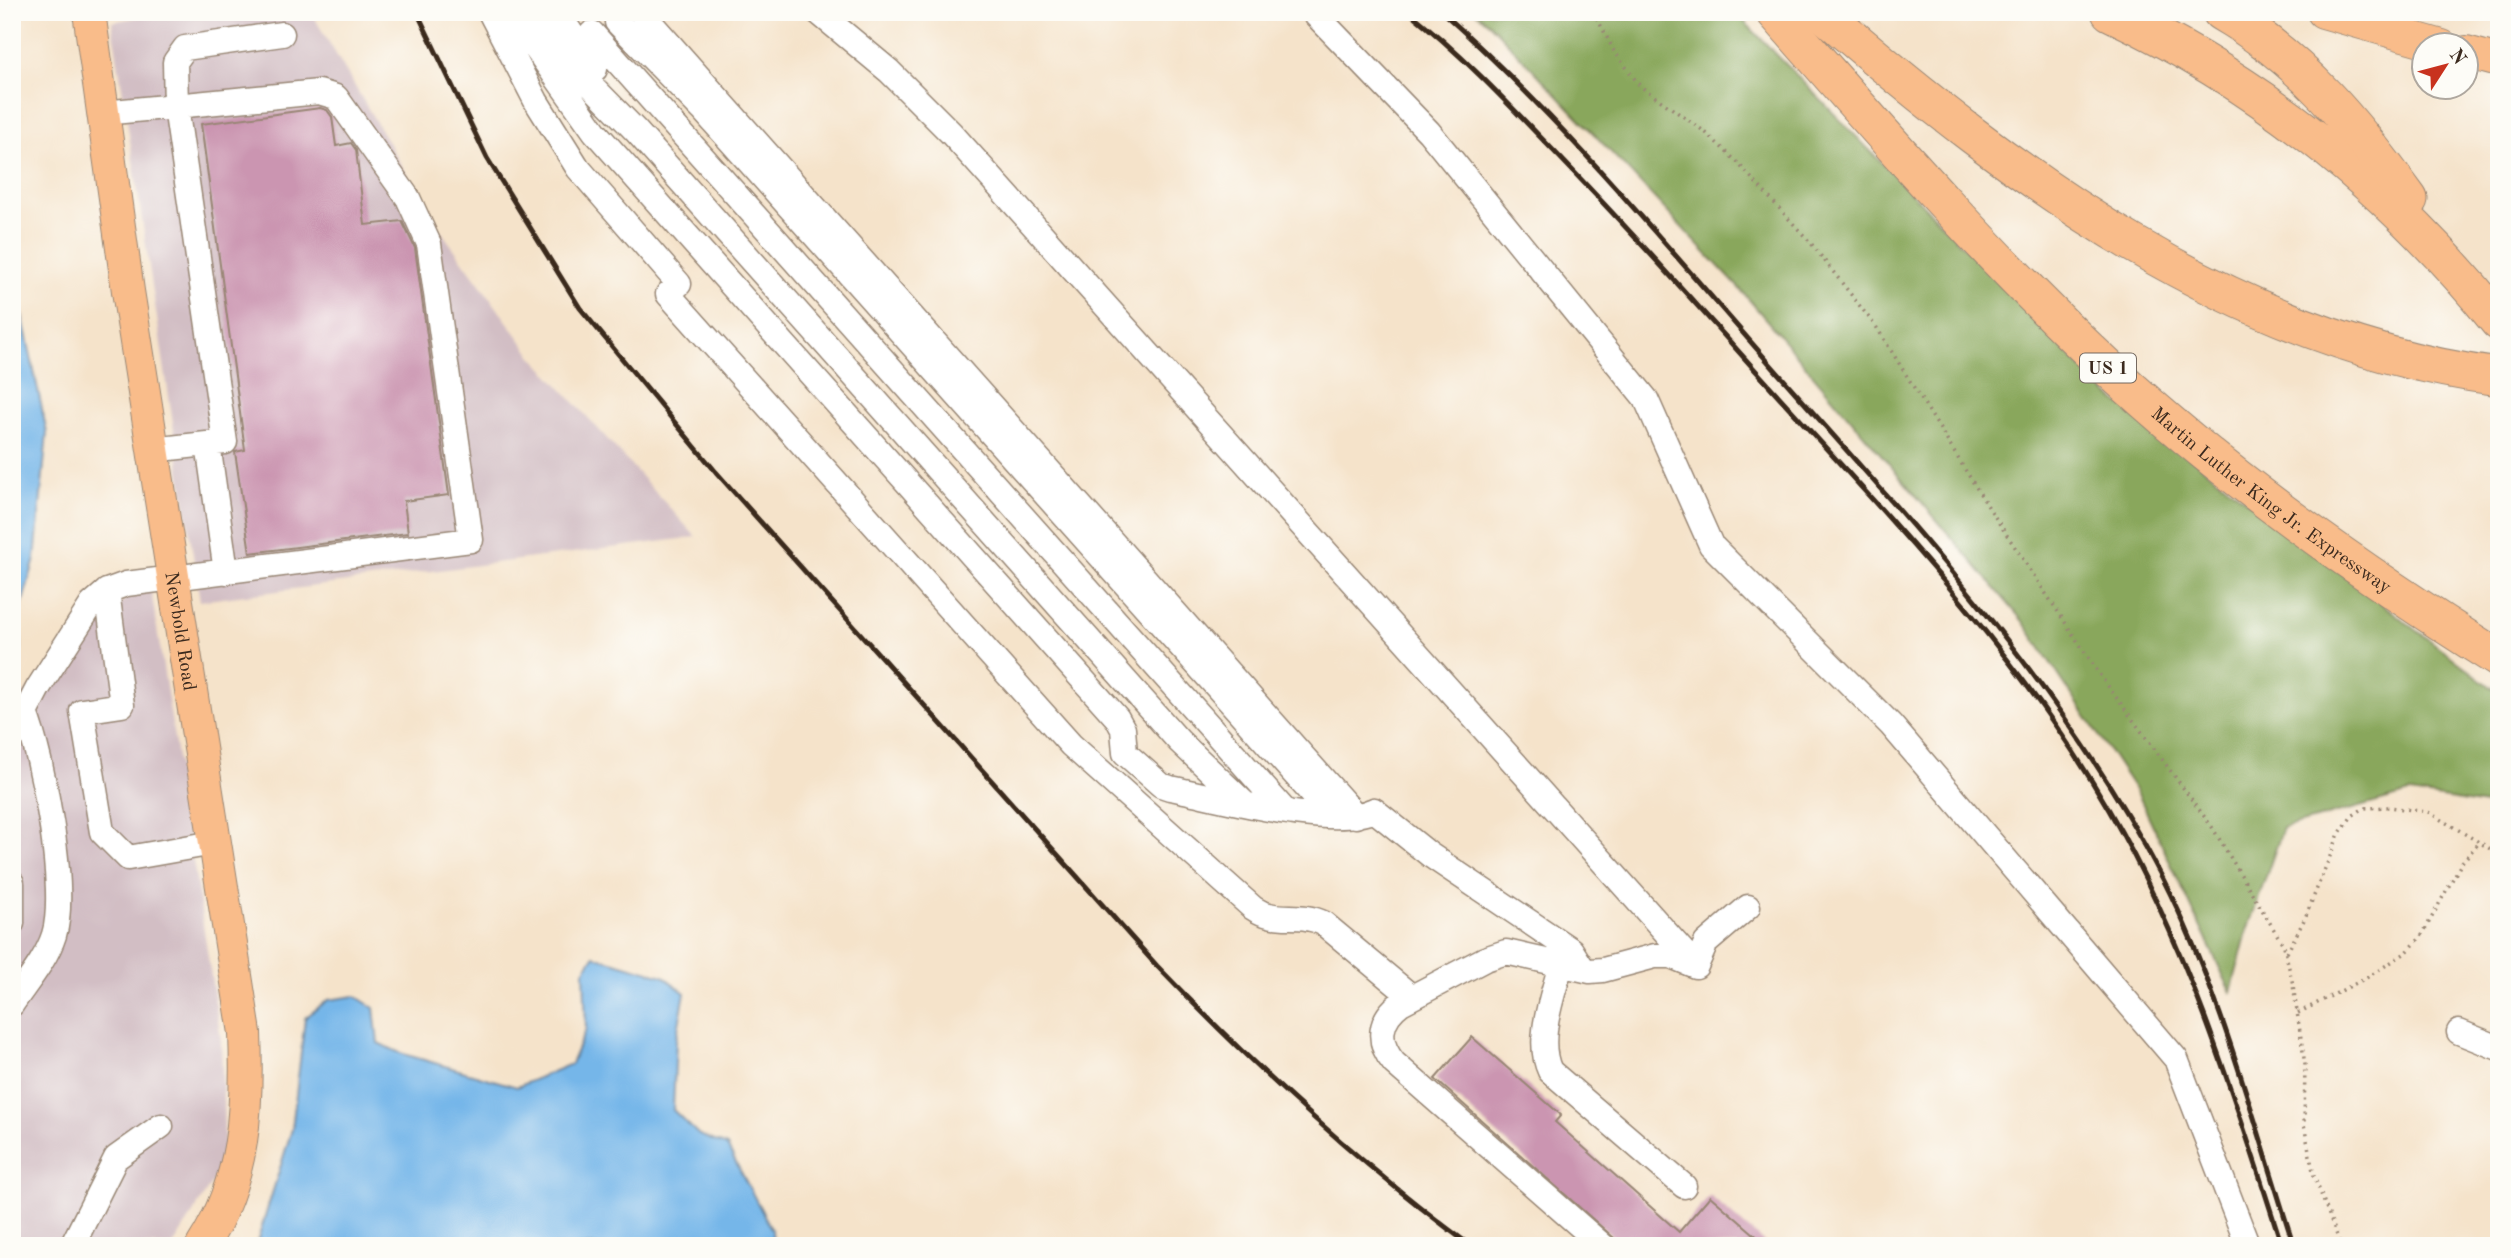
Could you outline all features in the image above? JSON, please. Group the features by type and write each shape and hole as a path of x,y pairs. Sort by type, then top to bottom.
{"highway":[{"path":"1757,12 1927,186"},
{"name":"Martin Luther King Jr. Expressway","path":"1775,12 1927,186 2109,369 2207,452 2388,586 2499,659"},
{"path":"1822,12 1919,93 2008,161 2116,233 2159,258 2253,306 2316,331 2365,348 2490,376"},
{"path":"2110,12 2224,73 2340,157 2410,222 2499,322"},
{"path":"2221,12 2257,34 2295,65 2353,124 2499,322"}],"main road":[{"name":"Newbold Road","path":"89,12 152,450 245,1033 244,1132 238,1167 226,1200 202,1246"},
{"path":"2323,12 2410,37"},
{"path":"2480,56 2499,61"}],"street":[{"path":"490,12 557,136 588,181 679,284 668,294 1048,721 1260,913 1274,918 1309,917 1323,923 1412,998"},
{"path":"510,12 595,132 1117,718 1123,729 1125,754 1161,785 1246,805 1356,816 1374,810 1430,855 1571,950 1572,967 1545,1040 1544,1053 1549,1071 1685,1186"},
{"path":"536,12 581,75 629,123 1179,741 1246,805"},
{"path":"557,12 662,111 1286,811"},
{"path":"818,12 889,71 951,133 1696,966"},
{"path":"1313,12 1429,132 1646,399 1711,545 1891,724 2176,1059 2248,1246"},
{"path":"585,39 617,22 642,13 1356,816"},
{"path":"617,22 703,110 1331,815"},
{"path":"152,450 225,442 176,107 175,62 185,48 282,34"},
{"path":"585,39 629,123"},
{"path":"12,1004 46,953 54,933 57,895 54,856 36,740 19,721 92,604 107,591 126,584 471,540 429,244 408,198 336,97 319,92 103,113"},
{"path":"557,136 604,130 662,111"},
{"path":"208,444 226,572"},
{"path":"107,591 122,705 82,711 102,832 128,858 214,843"},
{"path":"1140,807 1161,785"},
{"path":"12,883 12,923"},
{"path":"1696,966 1699,953 1706,943 1748,907"},
{"path":"1603,1246 1390,1058 1382,1044 1382,1028 1391,1012 1412,998 1498,953 1522,954 1572,967 1603,970 1655,956 1679,959 1696,966"},
{"path":"2459,1032 2499,1048"},
{"path":"72,1246 116,1158 160,1126"}],"path":[{"path":"1594,12 1614,51 1640,86 1705,132 1735,160 1810,242 1877,328 1989,508 2102,678 2212,827 2284,946 2298,1013 2305,1065 2304,1125 2314,1176 2341,1246"},
{"path":"2286,955 2305,918 2339,834 2352,816 2364,808 2389,807 2428,812 2499,853"},
{"path":"2298,1013 2407,952 2421,937 2462,862 2480,843"}],"shaded area":[{"path":"165,12 311,12 438,227 534,358 696,537 200,601 112,22"},
{"path":"149,577 221,1040 225,1161 173,1246 12,1246 12,705"}],"green space":[{"path":"1475,12 1735,12 2106,393 2499,693 2499,807 2410,793 2283,828 2248,928 2231,992 2139,796 2022,620 1740,289 1490,24"}],"water":[{"path":"12,223 18,247 17,290 47,433 35,559 19,615 21,648 12,673"},
{"path":"594,956 663,976 685,993 676,1040 673,1110 699,1135 727,1146 772,1230 773,1246 256,1246 292,1129 305,1018 328,1000 355,996 374,1008 378,1043 400,1053 517,1087 571,1064 586,1029 584,971"}],"building":[{"path":"320,108 327,110 332,117 336,146 351,143 356,150 365,225 402,221 415,248 449,495 404,501 408,533 250,553 235,452 245,450 201,124"},
{"path":"1472,1037 1561,1115 1555,1122 1679,1232 1710,1196 1768,1246 1623,1246 1435,1079"}],"railway":[{"path":"417,12 487,158 580,308 716,472 1157,966 1231,1041 1308,1113 1388,1181 1471,1246"},
{"path":"1409,12 1497,93 1641,243 1932,567 2026,685 2109,810 2163,915 2227,1078 2282,1246"},
{"path":"1442,12 1571,138 1878,486 1983,610 2080,739 2163,879 2203,968 2236,1060 2294,1246"}]}
